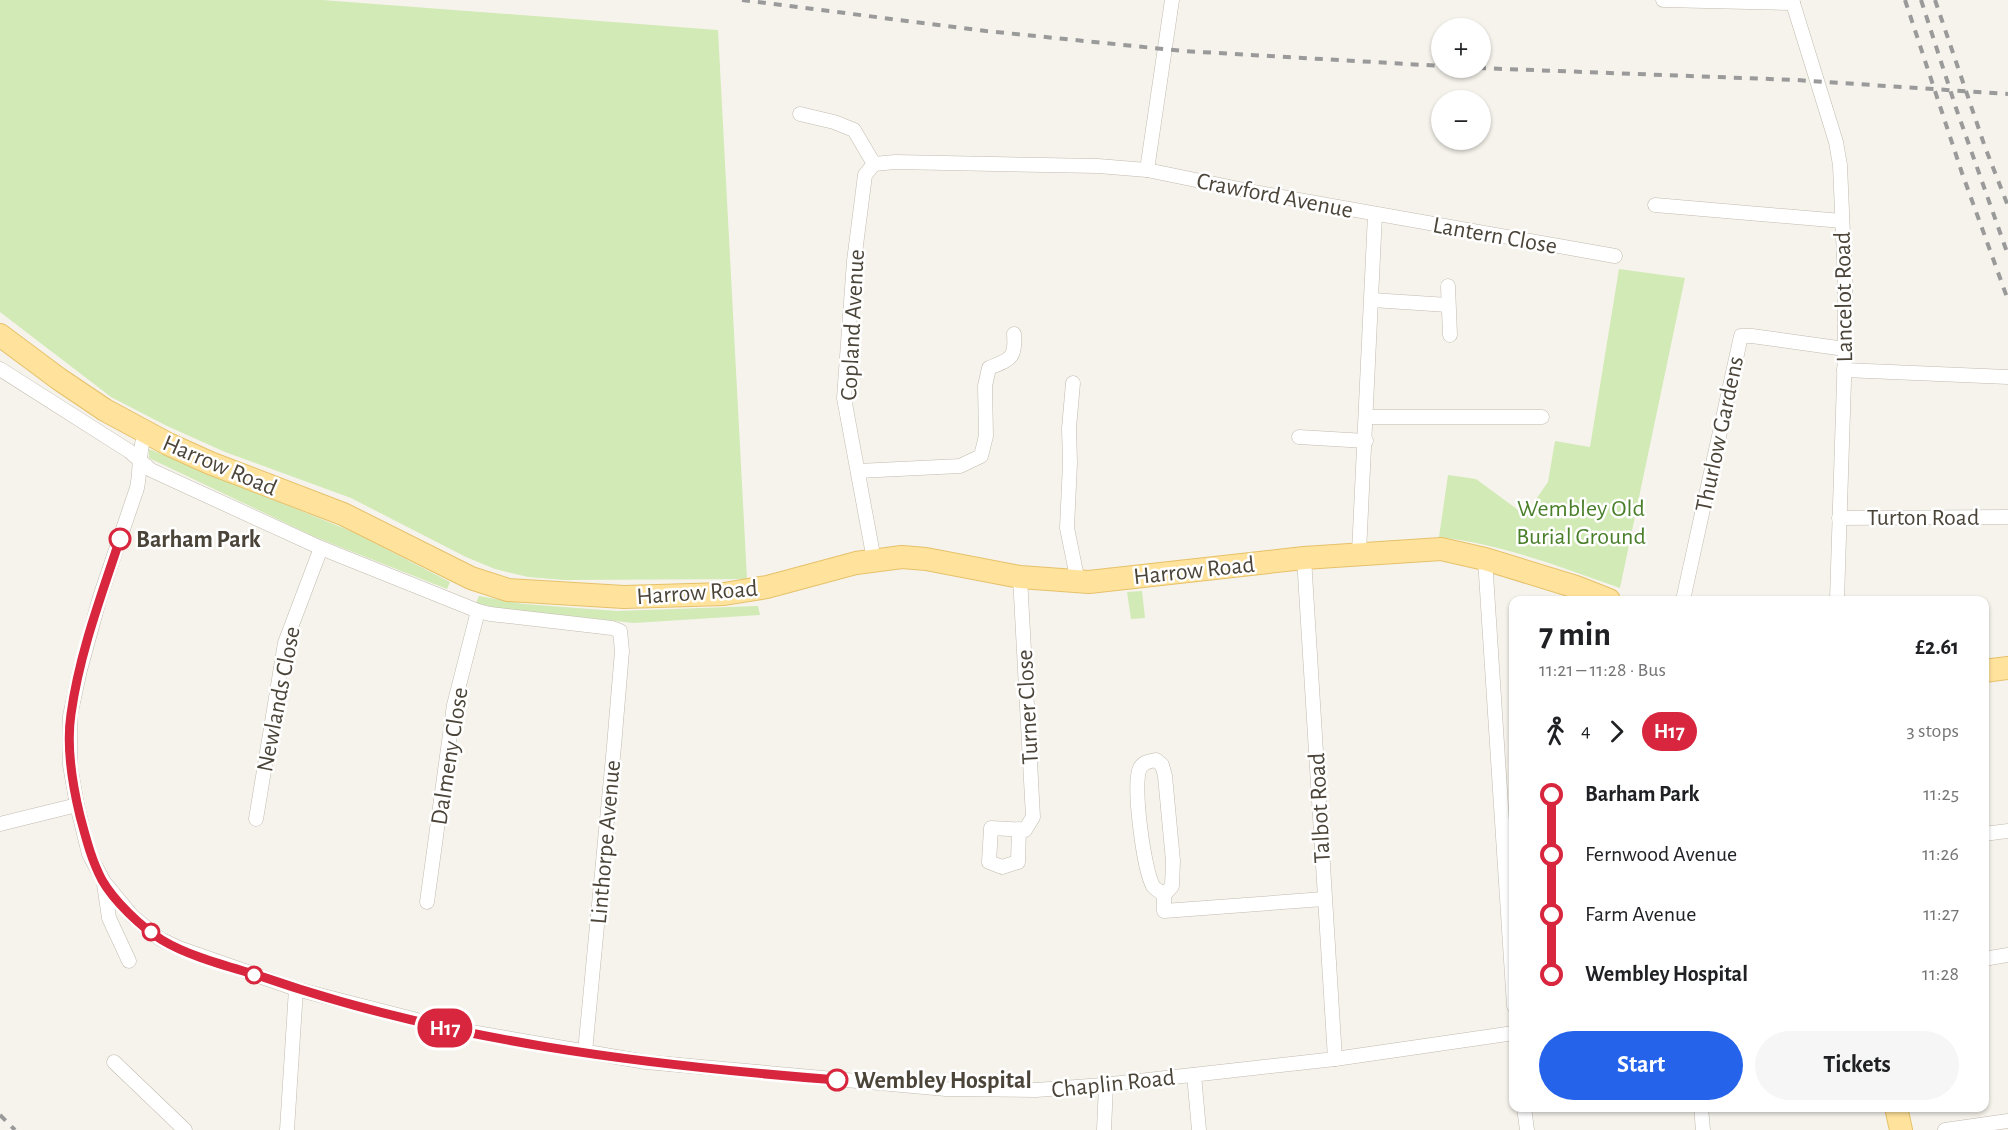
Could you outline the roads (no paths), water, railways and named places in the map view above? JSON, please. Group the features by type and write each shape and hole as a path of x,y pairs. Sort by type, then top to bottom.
{"main road":[{"name":"Harrow Road","path":"0,335 68,385 145,433 210,463 343,514 471,578 508,590 624,597 724,594 766,587 849,565 902,557 926,559 1020,577 1077,582 1359,553 1441,549 1485,559 1599,596"},
{"path":"1989,670 2008,668"},
{"path":"1897,1112 1900,1130"}],"street":[{"path":"1148,170 1173,0"},
{"path":"1662,0 1792,1"},
{"name":"Lancelot Road","path":"1792,1 1836,142 1839,165 1845,281 1845,349 1838,596"},
{"path":"800,114 834,122 854,130 874,164"},
{"name":"Crawford Avenue","path":"874,164 895,162 1066,165 1148,170 1375,214 1359,553"},
{"name":"Copland Avenue","path":"874,164 865,175 854,261 844,398 874,560"},
{"path":"1654,205 1842,221"},
{"name":"Lantern Close","path":"1375,214 1615,256"},
{"path":"1448,286 1450,335"},
{"path":"1372,300 1448,305"},
{"path":"858,471 960,466 981,456 986,436 985,386 989,368 1007,360 1015,350 1014,334"},
{"name":"Thurlow Gardens","path":"1684,596 1741,336 1845,349"},
{"name":"Harrow Road","path":"0,369 129,451 151,470 321,548 478,611 612,628 620,631"},
{"path":"1844,370 2008,377"},
{"path":"1073,382 1069,428 1070,473 1067,528 1077,582"},
{"path":"1366,417 1542,417"},
{"name":"Chaplin Road","path":"145,433 140,450 140,473 137,488 100,597 80,670 70,716 70,765 89,854 104,882 132,916 160,939 179,948 296,989 448,1028 585,1052 690,1067 946,1089 1036,1090 1107,1085 1335,1059 1509,1034"},
{"path":"1299,437 1366,441"},
{"name":"Turton Road","path":"1839,518 2008,517"},
{"name":"Newlands Close","path":"256,819 285,643 321,548"},
{"name":"Talbot Road","path":"1304,558 1335,1059"},
{"path":"1485,559 1509,929"},
{"name":"Turner Close","path":"1019,829 1025,830 1033,817 1020,577"},
{"name":"Dalmeny Close","path":"427,903 454,705 478,611"},
{"name":"Linthorpe Avenue","path":"585,1052 622,651 620,631"},
{"path":"1164,895 1153,886 1145,860 1139,812 1140,767 1147,761 1156,760 1162,765 1165,776 1173,861 1172,886 1164,895 1164,911 1324,899"},
{"path":"0,824 77,805"},
{"path":"1989,833 2008,831"},
{"name":"Chaplin Road","path":"104,882 109,918 129,961"},
{"path":"1989,958 2008,955"},
{"path":"287,1130 296,989"},
{"path":"114,1062 185,1130"},
{"path":"1194,1075 1199,1130"},
{"path":"1104,1130 1107,1085"},
{"path":"1525,1112 1527,1130"},
{"path":"1701,1112 1703,1130"},
{"path":"1945,1130 2008,1121"}],"railway":[{"path":"742,0 986,31 1183,51 1431,65"},
{"path":"1905,0 1962,173 2008,300"},
{"path":"1921,0 2008,255"},
{"path":"1935,0 1985,147 2008,206"},
{"path":"1491,68 1796,80 2008,94"},
{"path":"0,1115 15,1130"}],"place":[{"name":"Barham Park","path":"120,539"},
{"name":"Wembley Hospital","path":"837,1080"}],"park label":[{"name":"Wembley Old Burial Ground","path":"1581,522"}]}
